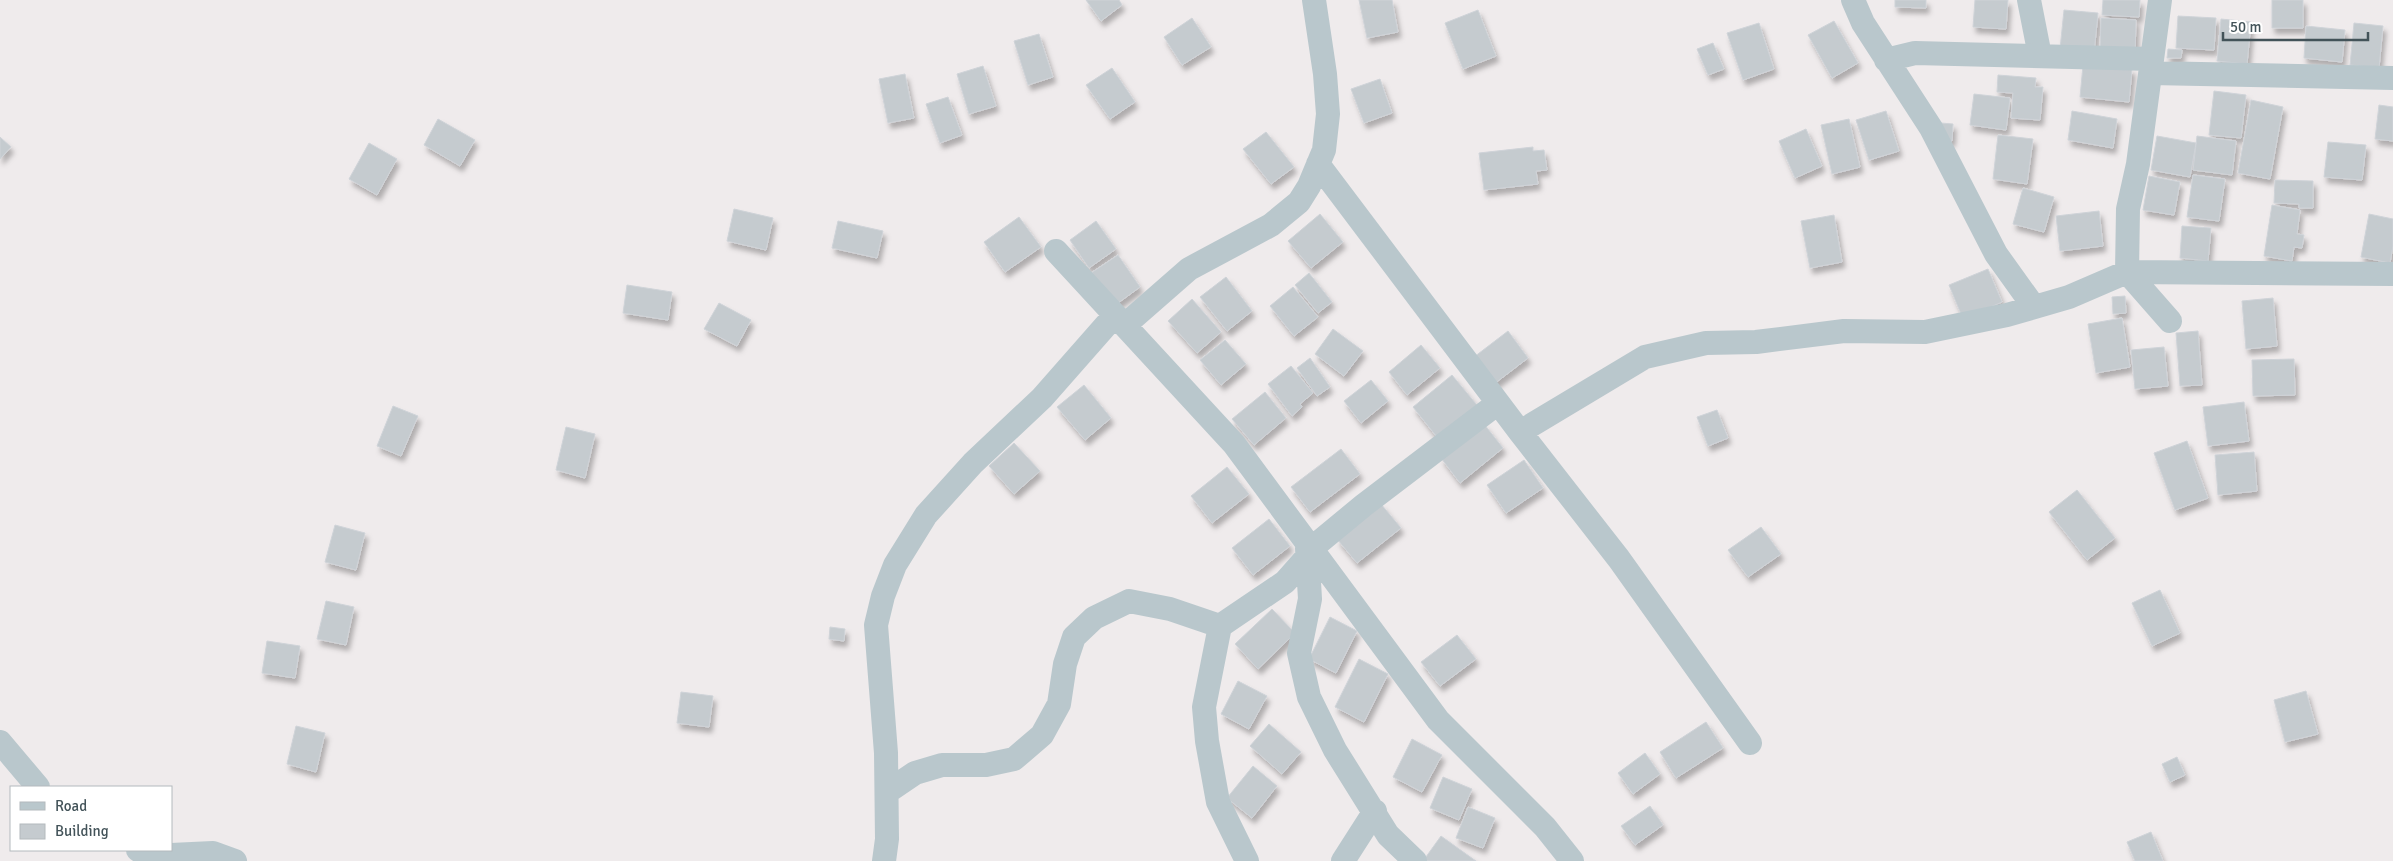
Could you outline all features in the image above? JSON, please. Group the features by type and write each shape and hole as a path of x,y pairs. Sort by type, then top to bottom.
{"street":[{"path":"881,858 887,839 886,753 876,625 882,596 895,565 926,515 973,463 1042,398 1120,320 1189,269 1271,225 1299,202 1309,186 1324,150 1328,114 1325,74 1314,0"},
{"path":"1853,0 1862,23 1932,128 1996,254 2034,307"},
{"path":"2029,0 2040,56"},
{"path":"2160,0 2138,164 2128,209 2127,272 2170,321"},
{"path":"1886,60 1915,52 2040,56 2152,66 2393,78"},
{"path":"1318,164 1618,559 1750,743"},
{"path":"1056,251 1234,444 1309,548 1438,720 1538,820 1572,861"},
{"path":"1520,432 1645,357 1706,343 1756,342 1844,331 1925,332 2069,297 2127,272 2393,274"},
{"path":"1247,861 1218,802 1207,741 1204,707 1220,626 1285,582 1309,548 1498,402"},
{"path":"1309,548 1310,599 1299,653 1309,697 1335,750 1388,834 1415,861"},
{"path":"886,792 916,773 942,766 986,765 1014,759 1042,735 1059,704 1064,664 1074,638 1094,618 1129,601 1170,609 1220,626"},
{"path":"0,742 37,786"},
{"path":"1343,861 1375,811"},
{"path":"145,851 171,855 213,853 235,861"}],"building":[{"path":"1086,0 1119,0 1122,5 1101,21"},
{"path":"1359,0 1392,0 1398,32 1367,38"},
{"path":"1895,0 1926,0 1926,8 1895,7"},
{"path":"1975,0 2008,0 2006,29 1973,27"},
{"path":"2103,0 2140,0 2139,17 2102,15"},
{"path":"2272,0 2303,0 2303,28 2272,28"},
{"path":"1478,10 1496,56 1463,69 1445,23"},
{"path":"2064,10 2098,13 2094,53 2060,49"},
{"path":"2178,16 2216,18 2214,50 2176,48"},
{"path":"1192,18 1211,47 1182,65 1164,37"},
{"path":"2101,18 2136,20 2135,55 2100,53"},
{"path":"2221,19 2251,22 2247,64 2217,61"},
{"path":"1834,21 1858,63 1832,78 1808,35"},
{"path":"1759,23 1774,69 1743,80 1727,33"},
{"path":"2354,23 2383,26 2379,68 2350,65"},
{"path":"2306,26 2345,30 2342,62 2304,58"},
{"path":"1039,34 1053,77 1028,85 1014,41"},
{"path":"1713,43 1724,69 1708,75 1697,49"},
{"path":"2168,49 2182,50 2181,58 2167,58"},
{"path":"2083,65 2132,69 2129,102 2080,97"},
{"path":"983,66 996,106 969,114 957,74"},
{"path":"1112,68 1135,102 1110,119 1086,85"},
{"path":"905,74 914,118 888,123 879,79"},
{"path":"1998,75 2036,78 2035,87 2043,87 2040,120 2011,118 2013,93 1997,92"},
{"path":"1380,79 1392,113 1364,123 1351,89"},
{"path":"2214,91 2246,95 2241,138 2209,135"},
{"path":"1974,94 2010,98 2006,130 1970,125"},
{"path":"948,97 962,135 940,143 926,104"},
{"path":"2251,100 2283,107 2270,179 2238,173"},
{"path":"2379,105 2393,107 2393,141 2375,139"},
{"path":"1886,111 1899,151 1869,160 1856,120"},
{"path":"2072,111 2117,119 2113,148 2068,140"},
{"path":"438,119 475,140 460,166 424,145"},
{"path":"1849,119 1860,167 1832,174 1821,125"},
{"path":"1941,123 1953,124 1952,141 1940,140"},
{"path":"1806,129 1822,166 1795,178 1779,141"},
{"path":"1266,132 1294,167 1271,184 1243,149"},
{"path":"1998,135 2033,139 2027,184 1993,179"},
{"path":"2157,136 2196,143 2190,177 2151,170"},
{"path":"2197,136 2236,141 2232,175 2193,170"},
{"path":"0,137 11,147 0,159"},
{"path":"2328,142 2366,145 2362,180 2324,177"},
{"path":"369,143 397,159 377,195 349,179"},
{"path":"1533,147 1533,151 1544,150 1547,170 1536,171 1538,184 1484,190 1479,153"},
{"path":"2193,175 2225,179 2219,221 2187,217"},
{"path":"2149,176 2180,182 2174,215 2143,210"},
{"path":"2275,180 2313,181 2313,208 2299,208 2299,204 2274,203"},
{"path":"2023,188 2054,197 2044,232 2013,224"},
{"path":"2272,205 2300,210 2297,234 2304,235 2302,248 2294,247 2292,261 2264,256"},
{"path":"734,209 773,218 766,250 727,241"},
{"path":"2099,211 2103,246 2060,251 2056,216"},
{"path":"1320,214 1343,242 1311,268 1288,241"},
{"path":"2369,214 2393,219 2393,246 2390,263 2361,257"},
{"path":"1834,215 1842,262 1810,268 1801,221"},
{"path":"1019,217 1041,247 1005,272 984,242"},
{"path":"838,221 883,231 877,258 832,248"},
{"path":"1096,221 1116,249 1089,268 1070,240"},
{"path":"2182,226 2211,228 2208,261 2180,258"},
{"path":"1118,255 1140,287 1114,306 1091,273"},
{"path":"1988,269 2002,302 1963,319 1949,285"},
{"path":"1309,273 1332,302 1318,313 1295,285"},
{"path":"1226,277 1252,311 1227,331 1200,297"},
{"path":"627,285 672,292 668,320 623,313"},
{"path":"1293,287 1318,317 1294,336 1270,306"},
{"path":"2125,296 2126,313 2113,314 2112,297"},
{"path":"2273,298 2277,346 2246,349 2242,301"},
{"path":"1192,299 1221,332 1197,353 1168,321"},
{"path":"719,303 751,320 737,346 704,329"},
{"path":"2122,318 2130,367 2096,373 2088,324"},
{"path":"1333,329 1363,351 1344,376 1315,354"},
{"path":"1508,331 1528,358 1494,384 1474,357"},
{"path":"2198,331 2202,385 2180,386 2176,333"},
{"path":"1225,340 1246,364 1221,385 1200,360"},
{"path":"1421,345 1440,368 1407,395 1389,372"},
{"path":"2164,347 2168,386 2135,389 2131,350"},
{"path":"1310,358 1330,387 1317,396 1297,368"},
{"path":"2294,359 2295,395 2253,396 2252,360"},
{"path":"1291,366 1313,393 1300,404 1302,407 1292,416 1268,384"},
{"path":"1452,375 1477,405 1437,437 1413,407"},
{"path":"1371,380 1388,401 1361,423 1344,401"},
{"path":"1084,385 1111,418 1085,440 1057,407"},
{"path":"1265,392 1286,418 1254,445 1232,419"},
{"path":"2244,402 2249,441 2208,446 2203,407"},
{"path":"393,406 418,416 401,456 377,446"},
{"path":"1717,410 1728,438 1708,446 1697,417"},
{"path":"1484,424 1503,448 1460,483 1441,458"},
{"path":"566,427 595,434 585,478 556,470"},
{"path":"2187,441 2208,498 2175,510 2154,453"},
{"path":"1014,443 1040,471 1014,494 989,466"},
{"path":"1341,449 1360,474 1310,512 1291,487"},
{"path":"2254,452 2257,491 2218,495 2215,455"},
{"path":"1524,460 1543,488 1506,513 1487,485"},
{"path":"1227,467 1249,494 1212,523 1191,496"},
{"path":"2077,490 2115,538 2087,560 2049,512"},
{"path":"1381,504 1401,528 1357,563 1337,539"},
{"path":"1269,519 1290,546 1253,575 1232,548"},
{"path":"335,525 365,533 356,570 325,562"},
{"path":"1761,527 1781,554 1748,577 1728,550"},
{"path":"2160,590 2180,633 2152,646 2132,603"},
{"path":"326,601 354,607 346,645 317,639"},
{"path":"1272,609 1295,633 1258,669 1235,644"},
{"path":"1330,617 1357,631 1336,673 1309,659"},
{"path":"830,627 845,629 844,641 829,639"},
{"path":"1457,635 1476,659 1440,686 1421,662"},
{"path":"267,641 300,646 295,678 262,673"},
{"path":"1359,659 1388,674 1364,722 1335,707"},
{"path":"1238,681 1267,696 1249,729 1221,714"},
{"path":"2306,691 2318,734 2285,742 2274,700"},
{"path":"681,692 713,696 709,727 677,723"},
{"path":"1706,722 1723,748 1676,778 1660,752"},
{"path":"1269,724 1301,752 1282,774 1250,746"},
{"path":"296,726 325,733 316,772 287,764"},
{"path":"1412,739 1442,755 1422,792 1393,777"},
{"path":"1645,753 1660,774 1633,794 1618,773"},
{"path":"2177,757 2185,775 2170,782 2162,764"},
{"path":"1253,766 1277,786 1252,818 1227,798"},
{"path":"1443,777 1472,789 1459,820 1430,808"},
{"path":"1650,806 1663,825 1635,845 1621,826"},
{"path":"1468,807 1495,818 1483,848 1456,838"},
{"path":"2151,832 2163,861 2135,861 2127,842"},
{"path":"1441,836 1476,861 1423,861"}]}
